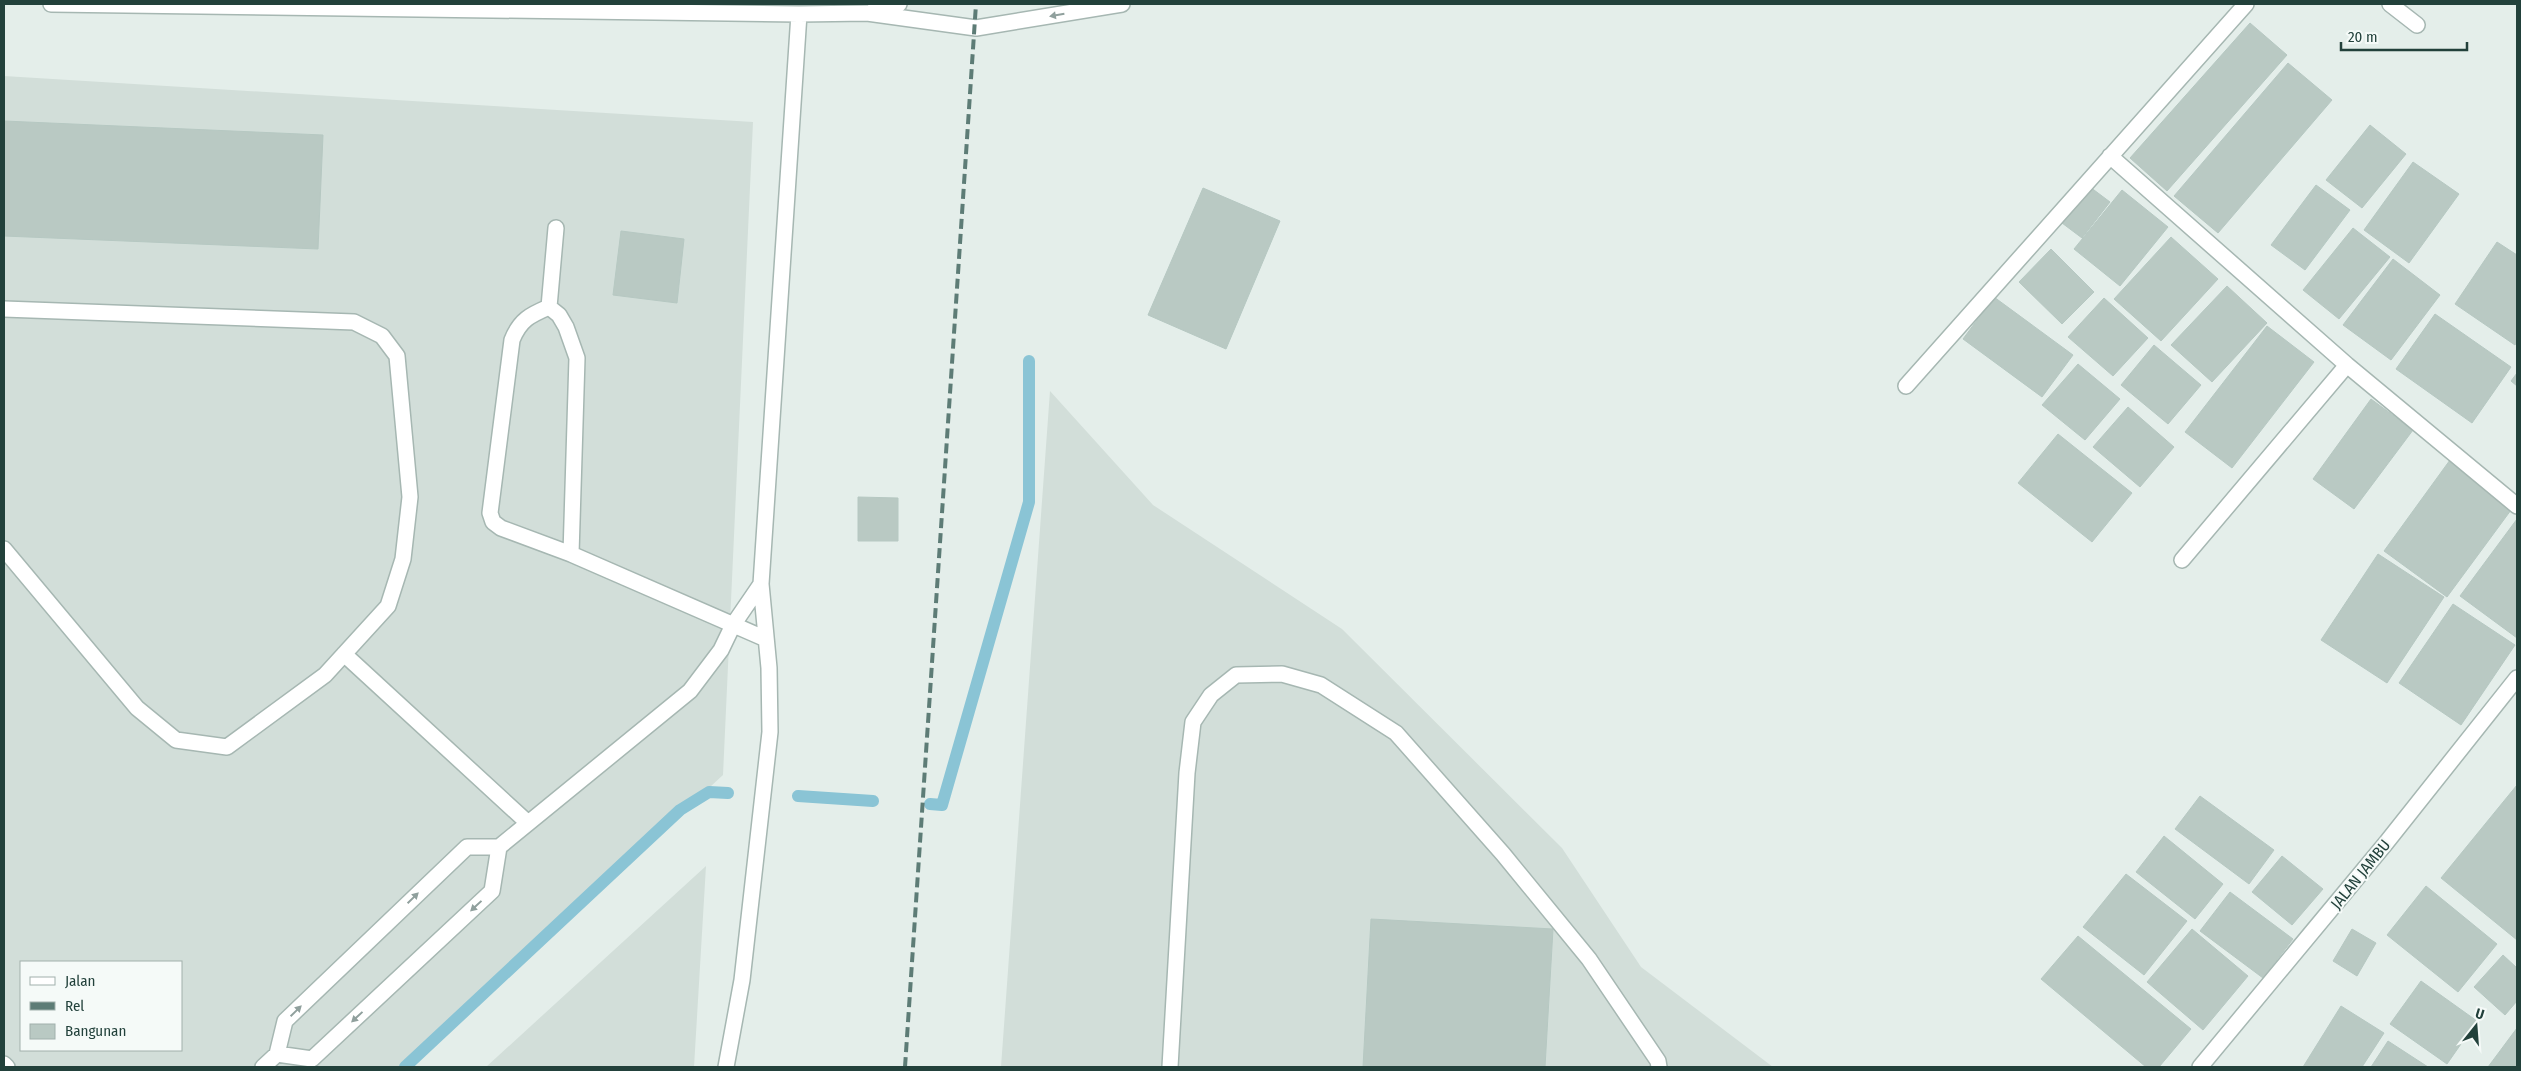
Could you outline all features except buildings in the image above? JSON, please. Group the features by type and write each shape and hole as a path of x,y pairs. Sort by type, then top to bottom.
{"street":[{"path":"51,4 799,14 867,13 976,28 1122,4"},
{"path":"867,13 898,4"},
{"path":"1906,386 2246,4"},
{"path":"2390,4 2417,25"},
{"path":"726,1067 742,980 770,732 766,639 761,584 799,14"},
{"path":"2110,156 2347,365 2517,506"},
{"path":"549,307 556,228"},
{"path":"549,307 528,316 518,326 512,340 490,513 493,522 501,528 571,554 766,639"},
{"path":"549,307 559,315 566,327 577,358 571,554"},
{"path":"4,309 354,322 382,336 397,356 410,496 403,560 388,606 325,674 227,747 176,740 137,708 4,549"},
{"path":"2182,560 2347,365"},
{"path":"263,1067 277,1054 285,1021 466,847 499,847 690,691 721,650 733,625 761,584"},
{"path":"344,654 528,823"},
{"path":"1170,1067 1187,773 1193,722 1211,695 1236,676 1282,674 1321,685 1396,733 1503,854 1588,959 1658,1061 1659,1067"},
{"name":"JALAN JAMBU","path":"2200,1067 2386,843 2517,678"},
{"path":"277,1054 312,1059 320,1052 492,890 499,847"},
{"path":"4,1064 7,1067"}],"shaded area":[{"path":"4,76 753,122 723,775 406,1067 4,1067"},
{"path":"1050,391 1153,505 1342,629 1562,848 1641,967 1773,1067 1001,1067"},
{"path":"706,866 694,1067 486,1067"}],"waterway":[{"path":"930,804 942,805 1029,502 1029,361"},
{"path":"405,1067 680,810 709,792 728,793"},
{"path":"798,796 873,801"}],"railway":[{"path":"905,1067 976,4"}]}
